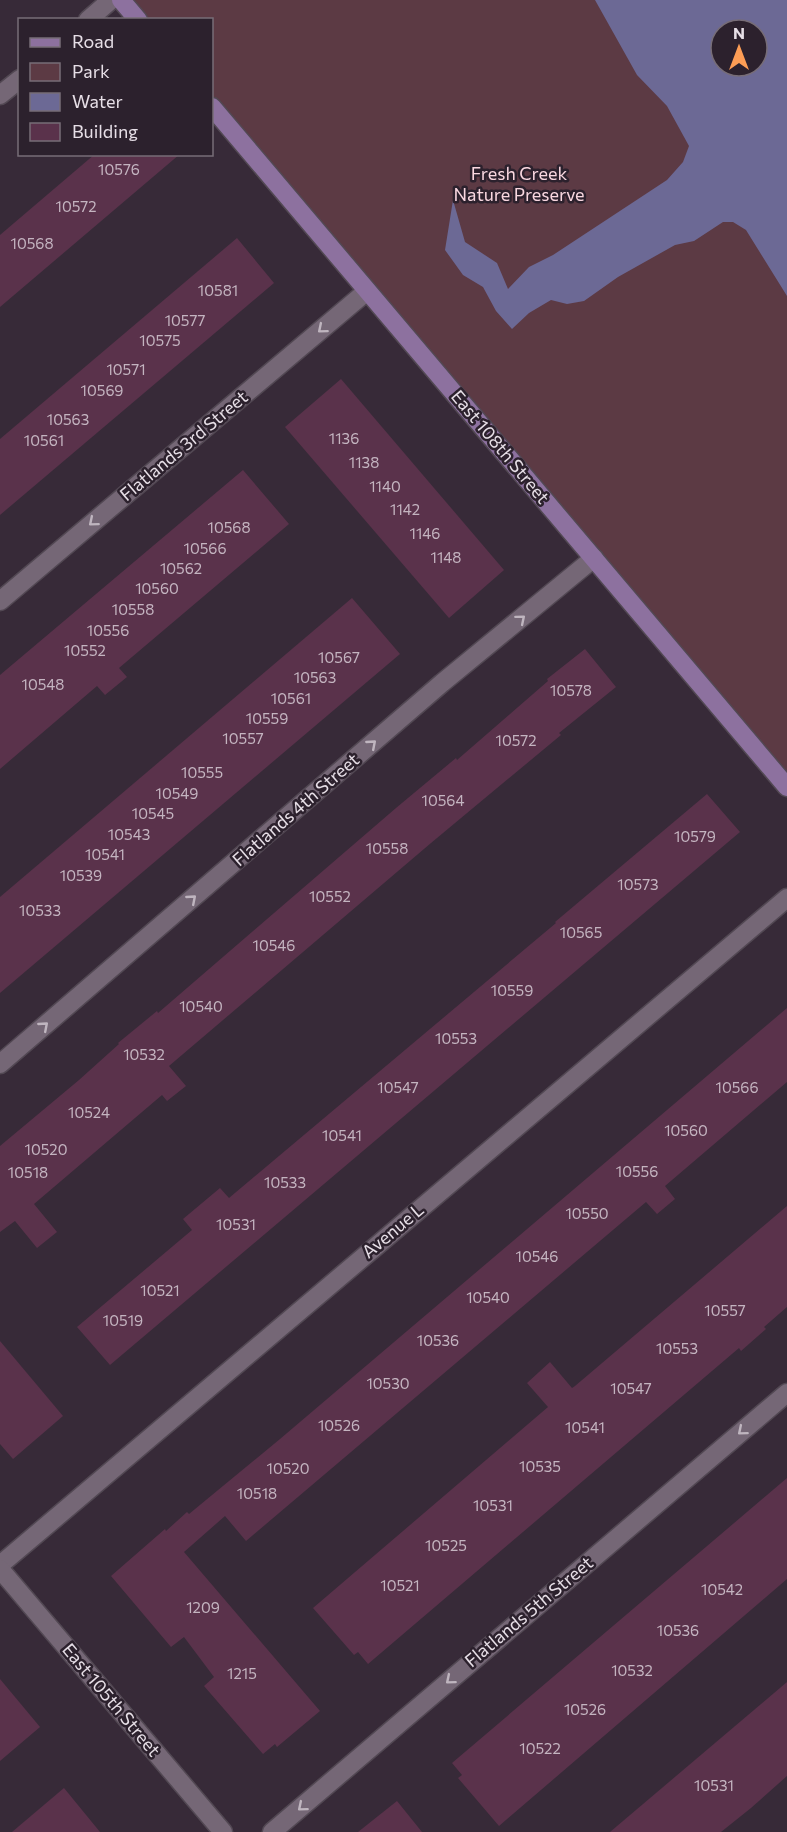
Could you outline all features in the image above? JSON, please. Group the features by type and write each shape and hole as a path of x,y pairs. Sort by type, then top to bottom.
{"street":[{"path":"90,18 111,0"},
{"path":"121,0 136,18"},
{"path":"0,95 18,81"},
{"name":"East 108th Street","path":"213,108 787,787"},
{"name":"Flatlands 3rd Street","path":"0,601 367,291"},
{"name":"Flatlands 4th Street","path":"0,1064 442,683 594,558"},
{"name":"Avenue L","path":"0,1567 787,898"},
{"name":"Flatlands 5th Street","path":"272,1832 787,1393"},
{"name":"East 105th Street","path":"0,1567 223,1832"}],"green space":[{"name":"Fresh Creek Nature Preserve","path":"122,0 627,0 787,260 787,779 213,106 213,18 137,18"}],"water":[{"path":"595,0 787,0 787,296 746,230 733,222 723,222 694,241 675,245 618,277 584,301 567,304 551,300 529,313 512,329 496,311 483,287 463,275 445,250 453,200 465,242 497,263 508,289 529,267 553,255 667,180 683,162 689,146 667,106 637,75"}],"building":[{"path":"93,156 178,156 0,307 0,235"},
{"path":"237,238 274,283 0,515 0,439"},
{"path":"341,379 504,570 449,618 285,427"},
{"path":"243,470 289,524 119,668 127,677 105,695 97,686 0,769 0,675"},
{"path":"352,598 400,654 0,993 0,897"},
{"path":"585,649 616,687 169,1066 186,1086 167,1101 162,1095 34,1204 57,1232 37,1248 15,1221 0,1232 0,1146 79,1080 118,1043 157,1011 158,1013 396,808 456,758 457,760 548,681 547,679"},
{"path":"707,794 740,832 110,1365 77,1327 192,1230 183,1219 220,1188 229,1198"},
{"path":"787,1008 787,1082 665,1186 675,1199 657,1214 646,1202 246,1541 225,1516 184,1552 320,1711 277,1747 275,1744 263,1754 204,1686 214,1677 184,1637 171,1647 111,1576 165,1529 166,1531 187,1512 189,1514 280,1439"},
{"path":"787,1206 787,1307 764,1327 766,1329 741,1351 739,1348 368,1664 358,1652 354,1655 313,1608 548,1407 527,1383 550,1362 572,1388 575,1386"},
{"path":"0,1341 63,1416 13,1459 0,1444"},
{"path":"787,1478 787,1579 499,1826 458,1778 462,1775 452,1763"},
{"path":"0,1679 40,1727 0,1761"},
{"path":"787,1682 787,1776 751,1808 721,1832 610,1832"},
{"path":"64,1788 100,1832 12,1832"},
{"path":"397,1801 422,1832 358,1832"}]}
